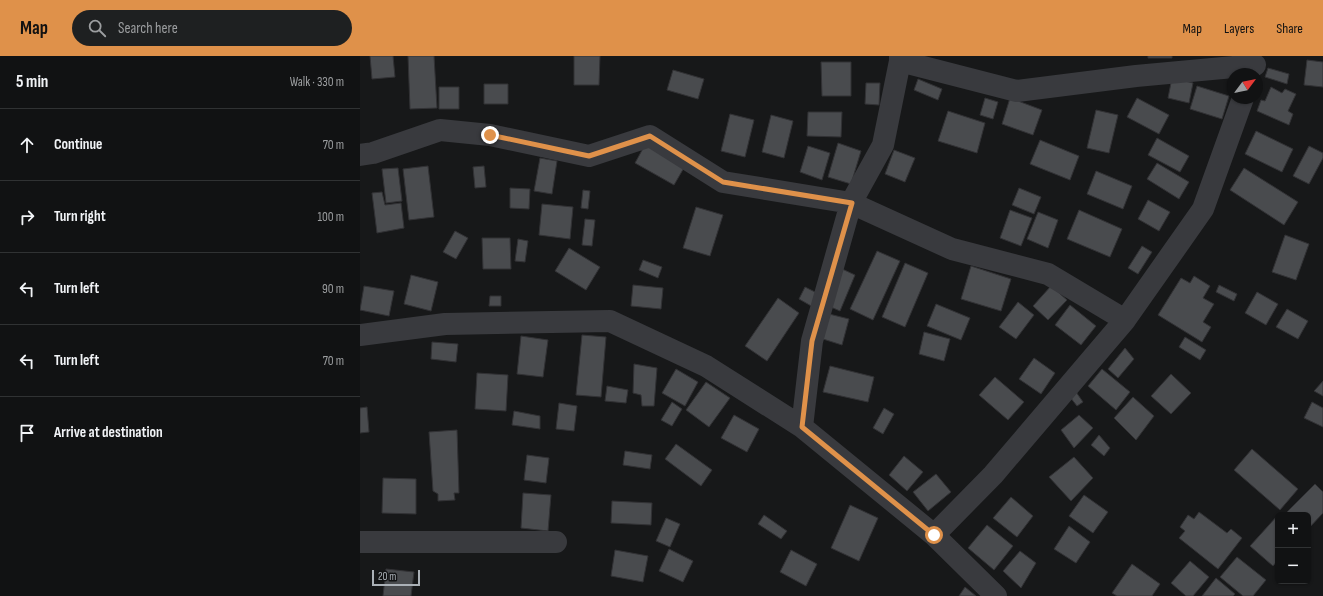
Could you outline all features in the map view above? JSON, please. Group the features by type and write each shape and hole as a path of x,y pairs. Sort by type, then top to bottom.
{"street":[{"path":"802,427 812,341 852,203 882,145 900,59 1017,91 1136,76 1253,65"},
{"path":"934,535 993,475 1125,320 1203,209 1241,104"},
{"path":"360,155 373,153 440,130 490,135 589,156 650,136 723,182 852,203 952,249 1048,274 1125,320"},
{"path":"360,335 445,324 610,321 706,366 802,427 934,535 996,596"},
{"path":"360,542 556,542"}],"building":[{"path":"370,56 393,56 395,77 372,79"},
{"path":"408,56 434,56 437,108 410,109"},
{"path":"574,56 600,56 599,85 574,85"},
{"path":"1148,56 1172,56 1172,58 1148,58"},
{"path":"1307,60 1323,62 1323,87 1304,85"},
{"path":"821,62 851,62 851,96 822,96"},
{"path":"1268,68 1289,74 1287,84 1265,77"},
{"path":"673,70 704,79 698,99 667,90"},
{"path":"1172,78 1193,83 1189,103 1168,98"},
{"path":"918,79 942,89 938,100 914,90"},
{"path":"866,83 880,83 879,105 865,104"},
{"path":"484,84 508,84 508,104 484,104"},
{"path":"1197,86 1227,95 1227,103 1222,119 1190,109"},
{"path":"439,87 459,87 459,109 439,109"},
{"path":"1271,87 1282,93 1285,89 1296,94 1288,111 1293,114 1289,125 1257,111 1260,104 1263,104 1263,100 1265,101"},
{"path":"985,98 998,102 993,119 980,115"},
{"path":"1010,98 1042,110 1033,135 1002,124"},
{"path":"1137,98 1169,115 1159,134 1127,117"},
{"path":"1096,110 1118,115 1109,153 1087,148"},
{"path":"948,111 985,123 977,153 938,141"},
{"path":"808,112 842,112 841,137 807,136"},
{"path":"730,114 754,120 745,157 721,151"},
{"path":"771,115 793,121 784,158 762,152"},
{"path":"1256,131 1293,149 1282,172 1245,154"},
{"path":"1157,138 1189,156 1180,172 1148,155"},
{"path":"1040,140 1079,156 1070,180 1030,164"},
{"path":"646,143 685,166 674,185 635,163"},
{"path":"838,143 861,151 851,184 828,177"},
{"path":"808,146 830,153 822,180 800,172"},
{"path":"1309,146 1323,153 1323,158 1309,184 1293,176"},
{"path":"894,150 915,158 905,182 885,174"},
{"path":"540,158 557,161 552,194 534,191"},
{"path":"1157,163 1189,182 1179,199 1147,179"},
{"path":"428,166 434,217 409,220 403,169"},
{"path":"484,166 486,187 475,188 473,167"},
{"path":"398,168 402,201 386,203 382,169"},
{"path":"1244,168 1298,202 1284,225 1230,190"},
{"path":"1096,171 1132,186 1123,209 1087,194"},
{"path":"510,188 530,189 529,209 510,208"},
{"path":"1019,188 1041,197 1034,214 1012,205"},
{"path":"583,190 590,191 588,209 581,208"},
{"path":"382,192 385,205 401,203 404,228 377,233 372,193"},
{"path":"1148,200 1170,212 1159,231 1138,219"},
{"path":"542,204 573,207 570,239 539,235"},
{"path":"696,207 723,215 710,256 683,248"},
{"path":"1010,210 1032,218 1021,246 1000,238"},
{"path":"1079,210 1122,229 1110,257 1067,239"},
{"path":"1038,212 1058,220 1048,248 1027,239"},
{"path":"585,219 595,220 592,246 582,245"},
{"path":"455,231 468,238 456,259 443,252"},
{"path":"1285,235 1309,244 1296,280 1272,272"},
{"path":"482,238 510,238 511,269 483,269"},
{"path":"518,239 528,241 525,262 515,261"},
{"path":"1142,246 1152,252 1138,274 1128,268"},
{"path":"569,248 600,267 586,290 555,271"},
{"path":"877,251 900,261 873,320 850,309"},
{"path":"643,260 662,267 658,278 639,270"},
{"path":"905,263 928,273 905,327 882,317"},
{"path":"971,266 1011,279 1001,311 961,299"},
{"path":"840,268 855,275 840,311 824,304"},
{"path":"411,275 438,282 431,311 404,304"},
{"path":"1194,276 1210,286 1203,298 1214,304 1203,322 1211,327 1202,342 1158,315 1181,278 1190,283"},
{"path":"633,285 663,288 661,309 631,306"},
{"path":"1219,285 1237,294 1234,301 1216,292"},
{"path":"364,286 394,291 389,316 360,310"},
{"path":"1051,286 1067,300 1048,320 1033,306"},
{"path":"805,287 819,294 813,307 799,299"},
{"path":"1257,292 1278,304 1266,325 1245,313"},
{"path":"490,296 501,296 501,306 489,306"},
{"path":"778,298 799,313 767,361 745,346"},
{"path":"1018,302 1034,315 1016,339 999,327"},
{"path":"936,304 970,318 961,340 927,326"},
{"path":"1070,305 1096,326 1081,345 1055,325"},
{"path":"1287,309 1308,321 1298,339 1276,327"},
{"path":"829,314 849,319 842,345 823,339"},
{"path":"924,332 950,339 944,361 919,354"},
{"path":"582,335 606,337 601,397 576,395"},
{"path":"521,336 548,340 543,377 517,374"},
{"path":"1185,337 1206,350 1200,360 1179,347"},
{"path":"432,342 458,344 456,362 431,359"},
{"path":"1125,348 1134,359 1118,378 1108,369"},
{"path":"1034,358 1055,373 1041,394 1019,379"},
{"path":"634,364 657,368 654,406 642,406 641,395 633,393"},
{"path":"830,366 874,377 868,402 823,392"},
{"path":"676,369 698,382 685,406 662,393"},
{"path":"1102,369 1130,392 1116,410 1088,386"},
{"path":"477,373 508,375 506,411 475,409"},
{"path":"1171,374 1191,393 1171,414 1151,396"},
{"path":"995,377 1024,402 1008,420 979,395"},
{"path":"1323,381 1323,396 1314,391"},
{"path":"706,382 730,398 709,427 686,410"},
{"path":"607,386 628,390 626,403 605,401"},
{"path":"1076,392 1083,402 1077,406 1070,397"},
{"path":"1133,397 1154,416 1136,440 1114,418"},
{"path":"672,402 682,409 672,426 661,420"},
{"path":"1312,402 1323,408 1323,427 1304,418"},
{"path":"559,403 577,406 574,431 556,429"},
{"path":"367,407 369,432 360,433 360,408"},
{"path":"884,408 894,414 883,434 873,428"},
{"path":"514,411 540,416 540,429 512,425"},
{"path":"734,415 759,429 747,452 721,438"},
{"path":"1079,415 1093,428 1074,448 1061,430"},
{"path":"457,430 459,493 454,493 455,500 438,501 438,494 433,491 429,432"},
{"path":"1099,435 1110,448 1104,456 1091,445"},
{"path":"676,444 712,470 701,486 665,459"},
{"path":"1252,449 1298,489 1280,510 1234,470"},
{"path":"625,451 652,455 650,469 623,465"},
{"path":"527,455 549,458 546,483 524,480"},
{"path":"904,456 923,472 907,491 889,475"},
{"path":"1074,457 1093,478 1071,501 1049,477"},
{"path":"936,474 951,492 928,511 913,492"},
{"path":"383,478 416,479 416,514 382,513"},
{"path":"1315,484 1323,492 1323,513 1311,526 1311,512 1287,512"},
{"path":"523,493 551,495 548,531 521,528"},
{"path":"1084,495 1108,512 1093,533 1069,516"},
{"path":"1011,497 1033,516 1017,537 993,518"},
{"path":"612,501 652,503 651,525 611,523"},
{"path":"850,505 878,518 859,561 831,548"},
{"path":"1199,512 1227,533 1231,529 1242,538 1218,569 1179,538 1185,531 1180,527 1188,515 1194,519"},
{"path":"764,515 787,531 781,539 758,524"},
{"path":"666,518 680,524 670,547 656,541"},
{"path":"1275,518 1275,564 1273,566 1250,546"},
{"path":"987,525 1013,546 994,570 968,548"},
{"path":"1069,526 1090,542 1076,563 1054,549"},
{"path":"669,549 693,561 683,582 659,571"},
{"path":"615,550 648,556 643,582 611,576"},
{"path":"791,550 817,564 806,586 780,572"},
{"path":"1020,551 1036,563 1021,588 1003,571"},
{"path":"1237,557 1266,580 1253,596 1243,596 1220,577"},
{"path":"1190,561 1209,577 1193,596 1186,596 1171,583"},
{"path":"1132,564 1160,584 1152,596 1117,596 1112,593"},
{"path":"386,569 414,572 411,596 383,596"},
{"path":"1216,578 1235,594 1233,596 1202,596"},
{"path":"965,587 976,596 959,596"}],"route":[{"path":"490,135 589,156 650,136 723,182 852,203 812,341 802,427 934,535"}]}
